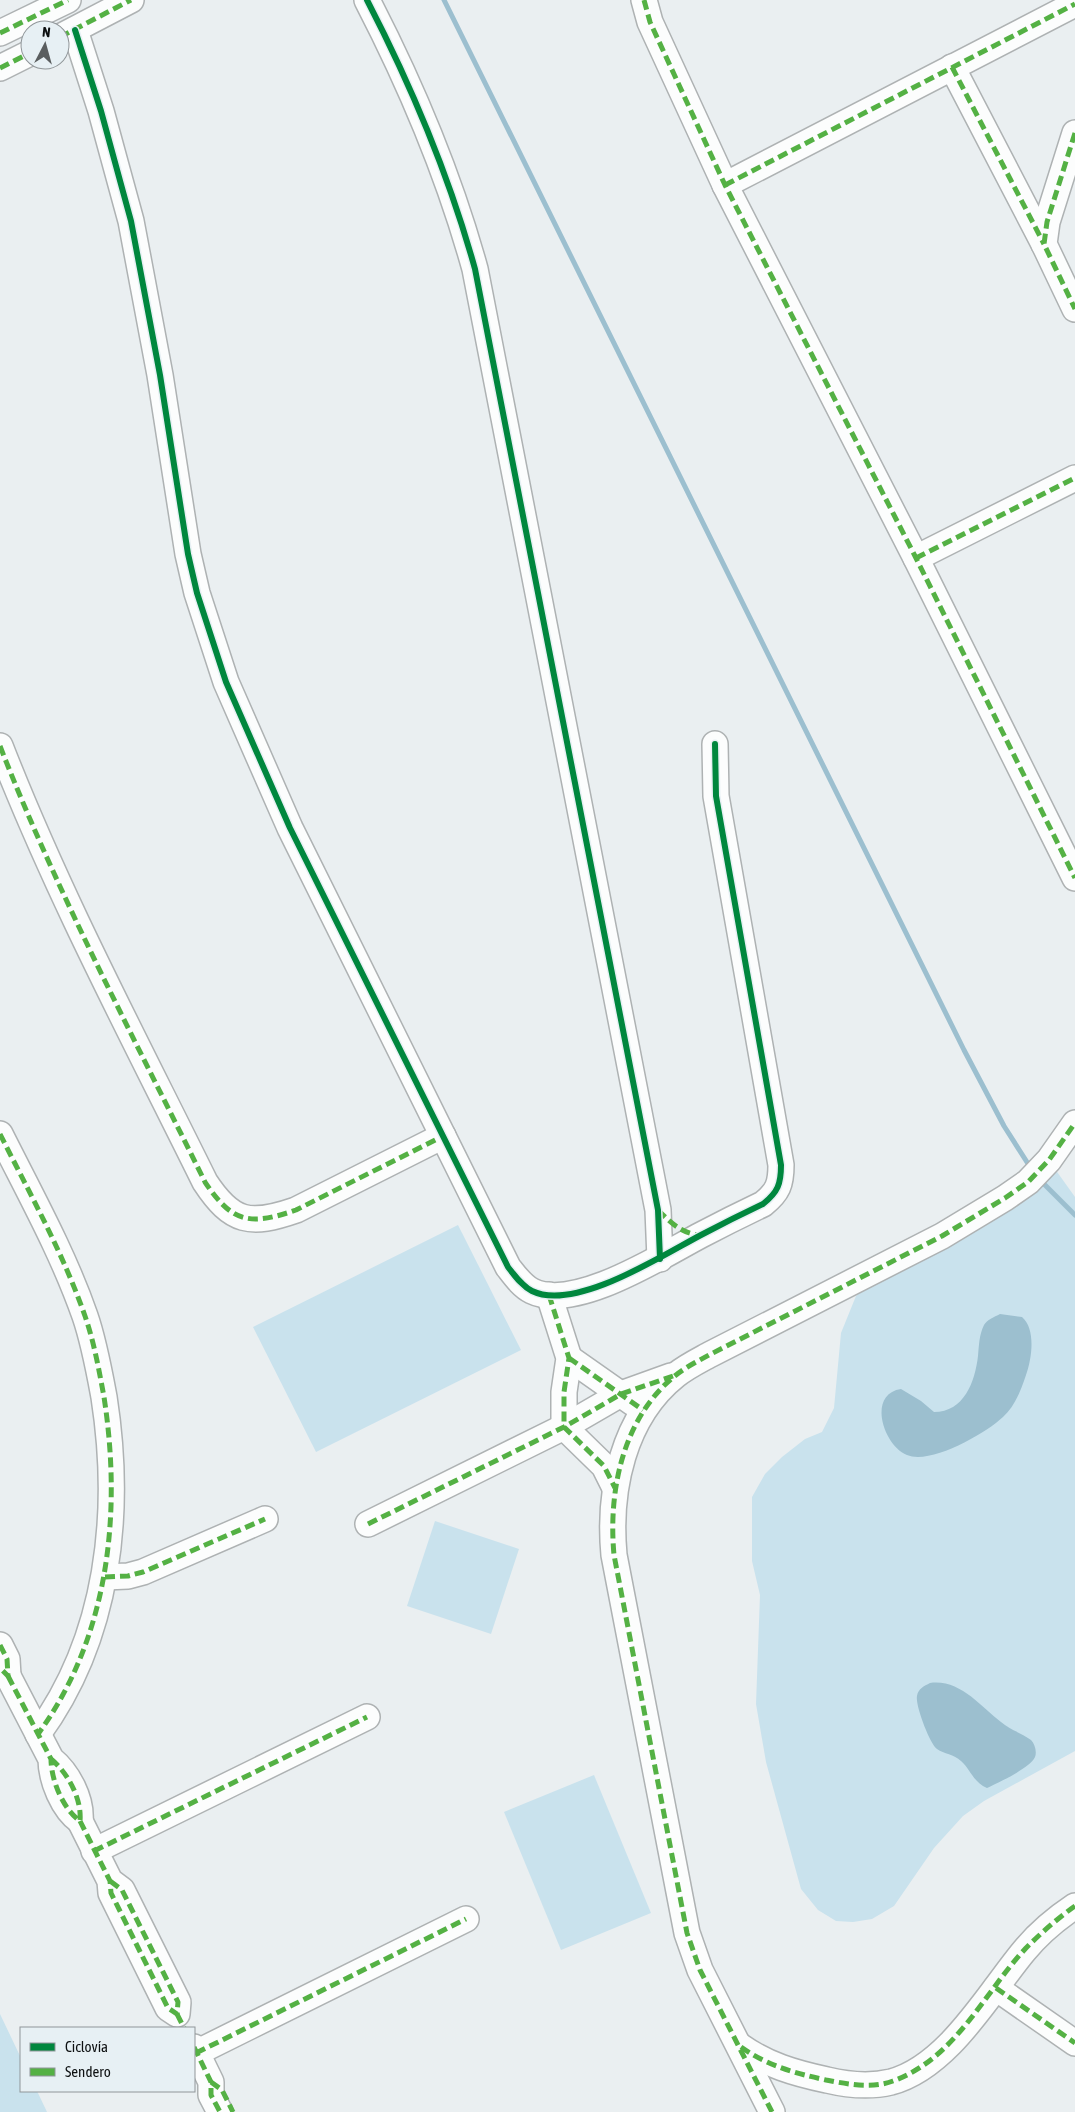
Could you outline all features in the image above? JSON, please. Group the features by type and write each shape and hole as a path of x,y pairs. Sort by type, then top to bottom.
{"street":[{"path":"0,33 68,0"},
{"path":"70,33 132,0"},
{"path":"367,0 413,93 436,150 462,221 475,269 658,1210 660,1259"},
{"path":"644,0 650,22 725,185 916,558 1075,878"},
{"path":"725,185 1075,4"},
{"path":"70,39 101,111 131,221 160,375 188,554 210,635 244,726 282,810 442,1136 508,1267 520,1283 533,1291 549,1295 579,1292 593,1288 660,1259 701,1235 763,1204 777,1191 782,1178 782,1165 716,796 715,744"},
{"path":"0,68 20,58"},
{"path":"952,67 1044,244 1075,309"},
{"path":"1044,244 1047,222 1075,133"},
{"path":"916,558 1075,478"},
{"path":"0,746 31,825 60,886 205,1182 219,1204 232,1213 245,1218 276,1217 296,1210 442,1136"},
{"path":"368,1524 564,1428 621,1394 677,1374 718,1350 942,1236 1028,1182 1049,1160 1075,1123"},
{"path":"0,1134 57,1247 86,1318 97,1359 111,1447 111,1505 105,1577 73,1678 60,1704 38,1734"},
{"path":"658,1210 686,1233 701,1235"},
{"path":"549,1295 569,1358 564,1392 564,1428 604,1466 615,1488"},
{"path":"569,1358 643,1410"},
{"path":"677,1374 643,1410 627,1444 615,1488 612,1515 614,1555 681,1906 700,1970 772,2112"},
{"path":"105,1577 143,1572 265,1519"},
{"path":"0,1645 7,1659 4,1672 50,1759 51,1772 71,1815 80,1821 110,1881 112,1893 168,2008 180,2021"},
{"path":"94,1851 367,1717"},
{"path":"740,2046 767,2063 806,2076 855,2085 892,2082 929,2062 948,2045 1026,1949 1075,1906"},
{"path":"220,2112 211,2095 211,2082 195,2050 466,1919"},
{"path":"996,1988 1075,2043"},
{"path":"211,2082 222,2090 233,2112"}],"shaded area":[{"path":"1055,1169 1075,1197 1075,1751 984,1801 963,1816 934,1848 894,1906 872,1919 853,1922 836,1921 818,1910 801,1889 766,1762 756,1704 760,1595 752,1561 752,1497 765,1474 782,1457 805,1439 822,1432 834,1408 841,1333 856,1296 870,1284 981,1227 1005,1212"},
{"path":"458,1225 521,1350 316,1452 253,1327"},
{"path":"1000,1314 1022,1317 1029,1329 1032,1344 1028,1368 1020,1392 1011,1408 984,1432 943,1452 917,1457 907,1455 898,1449 891,1441 882,1420 884,1400 891,1393 901,1389 921,1401 934,1412 944,1411 953,1407 966,1394 971,1385 984,1325"},
{"path":"435,1521 519,1549 491,1634 407,1606"},
{"path":"930,1683 951,1685 969,1695 1005,1725 1031,1740 1035,1746 1035,1757 1027,1766 998,1783 987,1788 982,1785 961,1761 934,1746 927,1732 917,1701 919,1691"},
{"path":"594,1775 651,1913 561,1950 504,1812"},
{"path":"0,2014 20,2056 20,2092 37,2092 47,2112 0,2112"}],"waterway":[{"path":"444,0 964,1050 1004,1126 1032,1170"},
{"path":"1040,1180 1075,1215"}],"marked path":[{"path":"0,33 68,0"},
{"path":"70,32 131,0"},
{"path":"644,0 650,22 725,185 916,558 1075,878"},
{"path":"725,185 1075,4"},
{"path":"0,68 20,58"},
{"path":"952,67 1044,244"},
{"path":"1075,133 1047,222 1044,244 1075,309"},
{"path":"916,558 1075,478"},
{"path":"0,746 47,857 98,966 205,1182 224,1206 243,1217 254,1219 266,1218 296,1210 443,1136"},
{"path":"772,2112 700,1970 687,1933 614,1555 614,1505 623,1456 643,1412 658,1392 680,1372 709,1355 942,1236 1005,1198 1028,1182 1049,1160 1075,1123"},
{"path":"0,1134 56,1247 85,1316 94,1346 104,1397 109,1441 110,1529 104,1573 95,1615 81,1657 62,1696 38,1734"},
{"path":"658,1210 676,1226 686,1232 698,1235"},
{"path":"549,1295 569,1358 564,1392 564,1427 604,1466 615,1488"},
{"path":"569,1358 643,1410"},
{"path":"368,1524 564,1427 621,1394 673,1376"},
{"path":"105,1577 128,1576 143,1572 265,1519"},
{"path":"0,1645 7,1659 8,1676 0,1668"},
{"path":"8,1676 51,1759 53,1776 63,1802 80,1821 79,1804 73,1787 51,1759"},
{"path":"94,1851 367,1717"},
{"path":"80,1821 110,1881 111,1893 168,2008 177,2014 178,2002 122,1890 110,1881"},
{"path":"741,2047 761,2059 803,2075 851,2084 877,2085 893,2081 915,2071 951,2041 1026,1948 1075,1906"},
{"path":"196,2053 466,1919"},
{"path":"996,1988 1075,2043"},
{"path":"177,2014 184,2027"},
{"path":"195,2049 211,2082 211,2095 220,2112"},
{"path":"211,2082 222,2090 233,2112"}],"cycle path":[{"path":"367,0 428,132 465,234 475,269 658,1210 660,1259"},
{"path":"75,30 101,111 131,221 160,375 188,554 197,593 226,682 290,828 508,1267 522,1284 532,1291 550,1295 571,1294 594,1288 618,1278 763,1204 778,1187 781,1165 716,796 715,744"}]}
